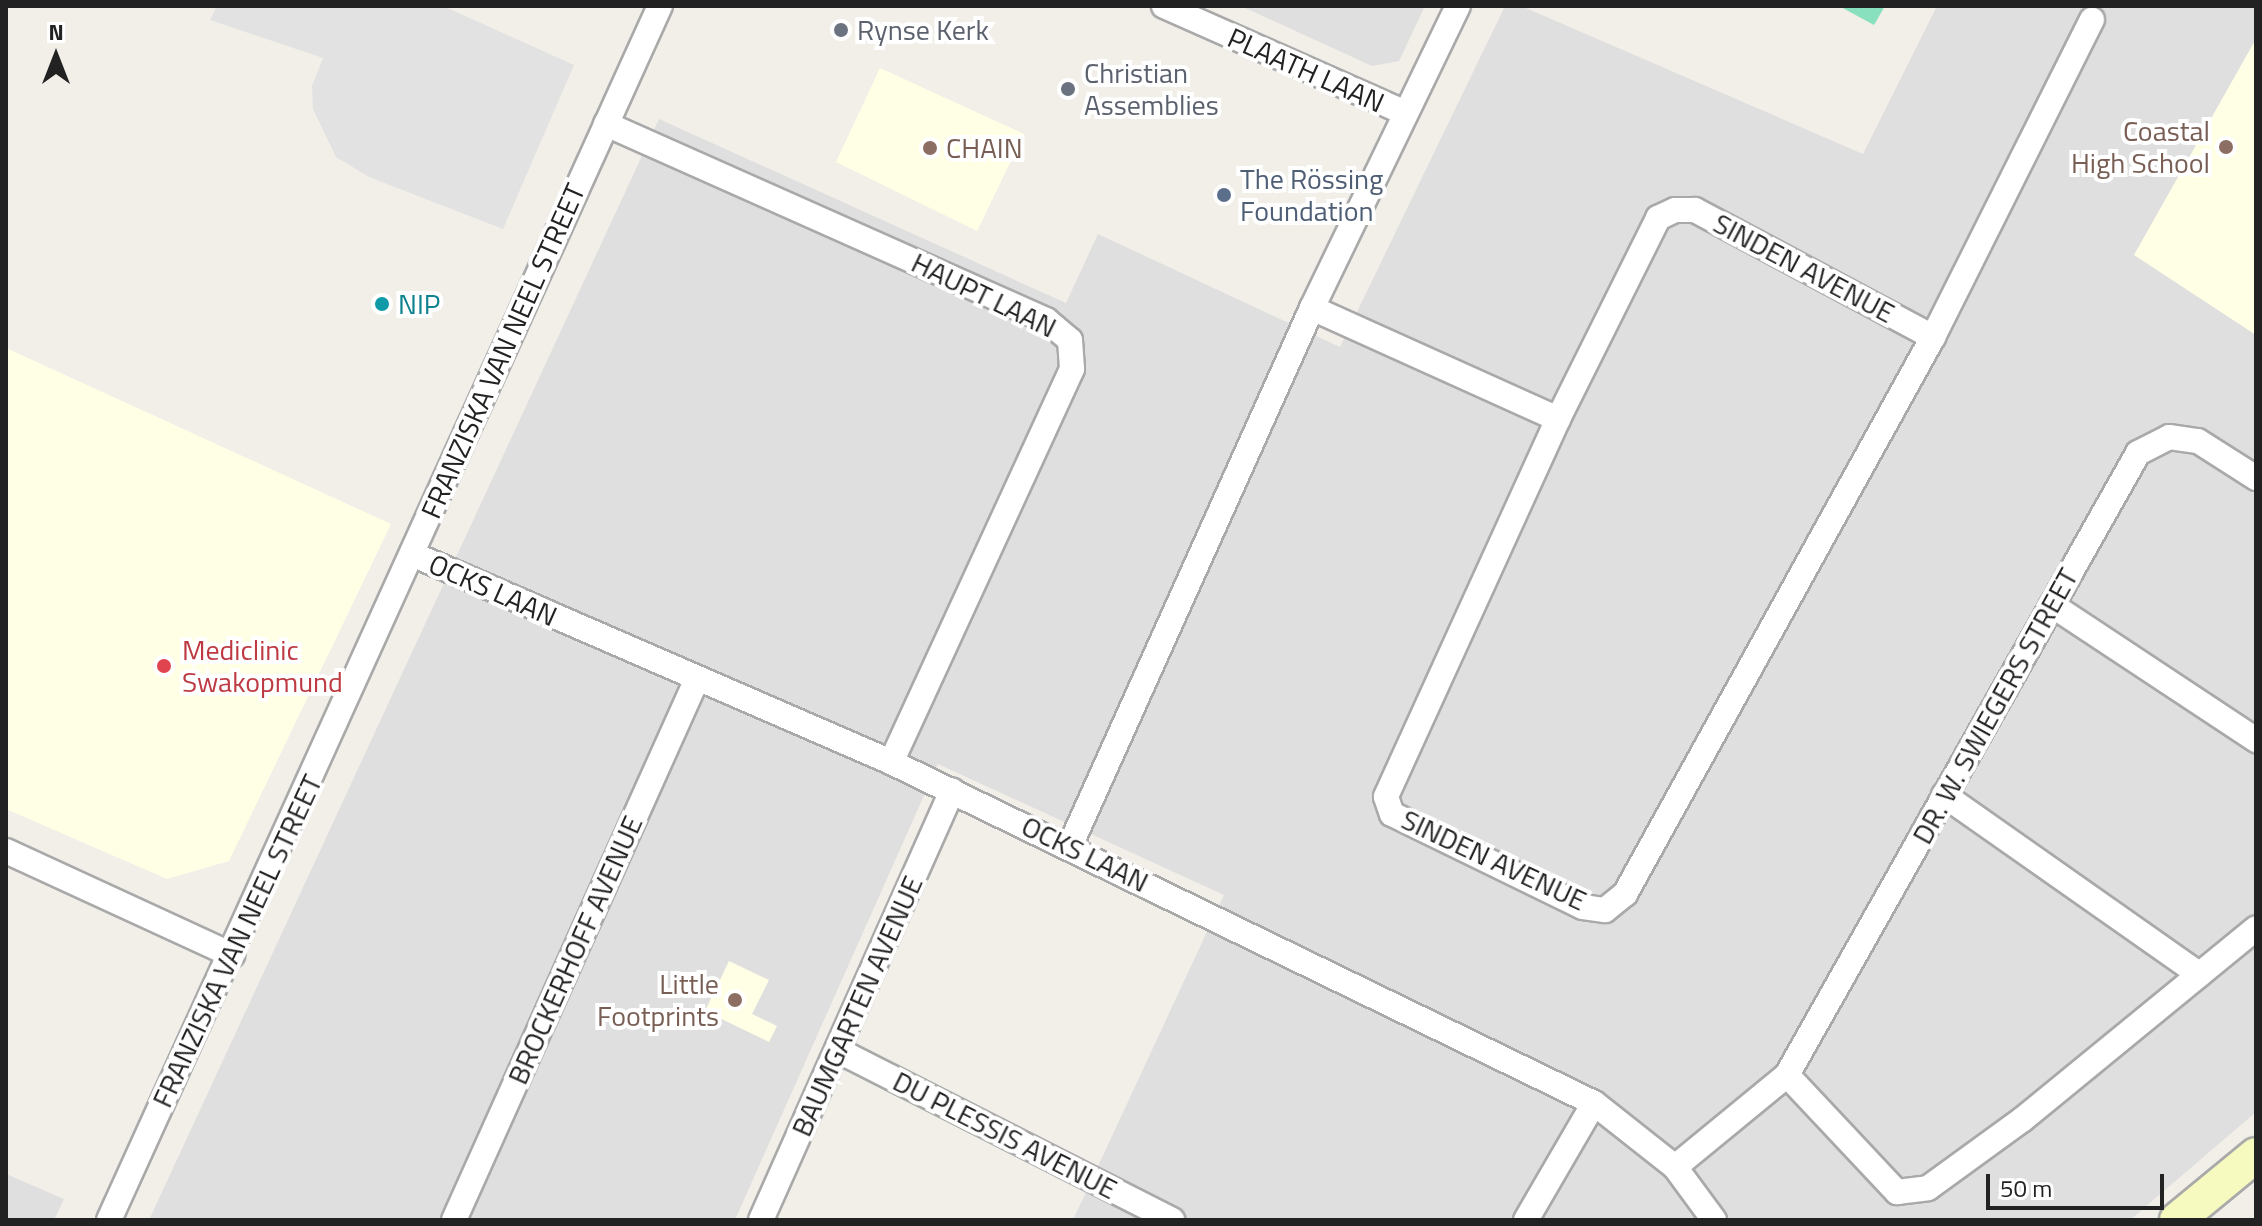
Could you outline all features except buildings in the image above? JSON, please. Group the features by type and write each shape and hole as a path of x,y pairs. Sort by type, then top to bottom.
{"street":[{"name":"FRANZISKA VAN NEEL STREET","path":"109,1220 232,955 660,6"},
{"name":"PLAATH LAAN","path":"1164,6 1405,113"},
{"path":"1070,846 1312,308 1458,6"},
{"name":"SINDEN AVENUE","path":"1933,337 1695,210 1675,210 1658,218 1558,419 1386,797 1392,814 1583,907 1605,910 1625,894 1933,337 2092,20"},
{"name":"HAUPT LAAN","path":"606,124 1046,320 1070,340 1072,369 891,762"},
{"path":"1312,308 1558,419"},
{"name":"DR. W. SWIEGERS STREET","path":"1675,1167 1787,1075 2138,453 2169,437 2198,441 2256,478"},
{"name":"OCKS LAAN","path":"412,554 696,681 891,762 1070,846 1594,1103 1675,1167 1714,1220"},
{"path":"2052,605 2256,740"},
{"name":"BROCKERHOFF AVENUE","path":"454,1220 696,681"},
{"name":"BAUMGARTEN AVENUE","path":"761,1220 952,791"},
{"path":"1944,795 2199,974"},
{"path":"6,851 232,955"},
{"path":"1787,1075 1897,1192 1911,1193 1928,1188 2023,1119 2256,928"},
{"name":"DU PLESSIS AVENUE","path":"837,1050 1172,1220"},
{"path":"1526,1220 1594,1103"},
{"path":"2177,1220 2256,1155"}],"shaded area":[{"path":"217,6 443,6 574,65 503,229 369,177 336,157 313,109 312,86 323,58 210,20"},
{"path":"1241,6 1425,6 1399,61 1372,66"},
{"path":"1505,6 1521,6 1863,154 1937,6 2256,6 2256,39 2135,254 2256,335 2256,1112 2130,1220 1073,1220 1224,895 938,764 735,1220 149,1220 659,119 1066,303 1098,234 1340,347"},
{"name":"Coastal High School","path":"2256,39 2256,335 2134,255"},
{"name":"CHAIN","path":"880,68 1024,134 977,231 836,162"},
{"name":"Mediclinic Swakopmund","path":"6,348 391,524 229,861 167,879 6,809"},
{"name":"Little Footprints","path":"729,961 769,980 752,1014 777,1026 769,1042 705,1011"},
{"path":"6,1174 64,1199 54,1220 6,1220"}],"green space":[{"path":"1839,6 1885,6 1874,25"}],"place":[{"name":"Rynse Kerk","path":"841,30"},
{"name":"Christian Assemblies","path":"1068,89"},
{"name":"Coastal High School","path":"2226,147"},
{"name":"CHAIN","path":"930,148"},
{"name":"The Rössing Foundation","path":"1224,195"},
{"name":"NIP","path":"382,304"},
{"name":"Mediclinic Swakopmund","path":"164,666"},
{"name":"Little Footprints","path":"735,1000"}]}
